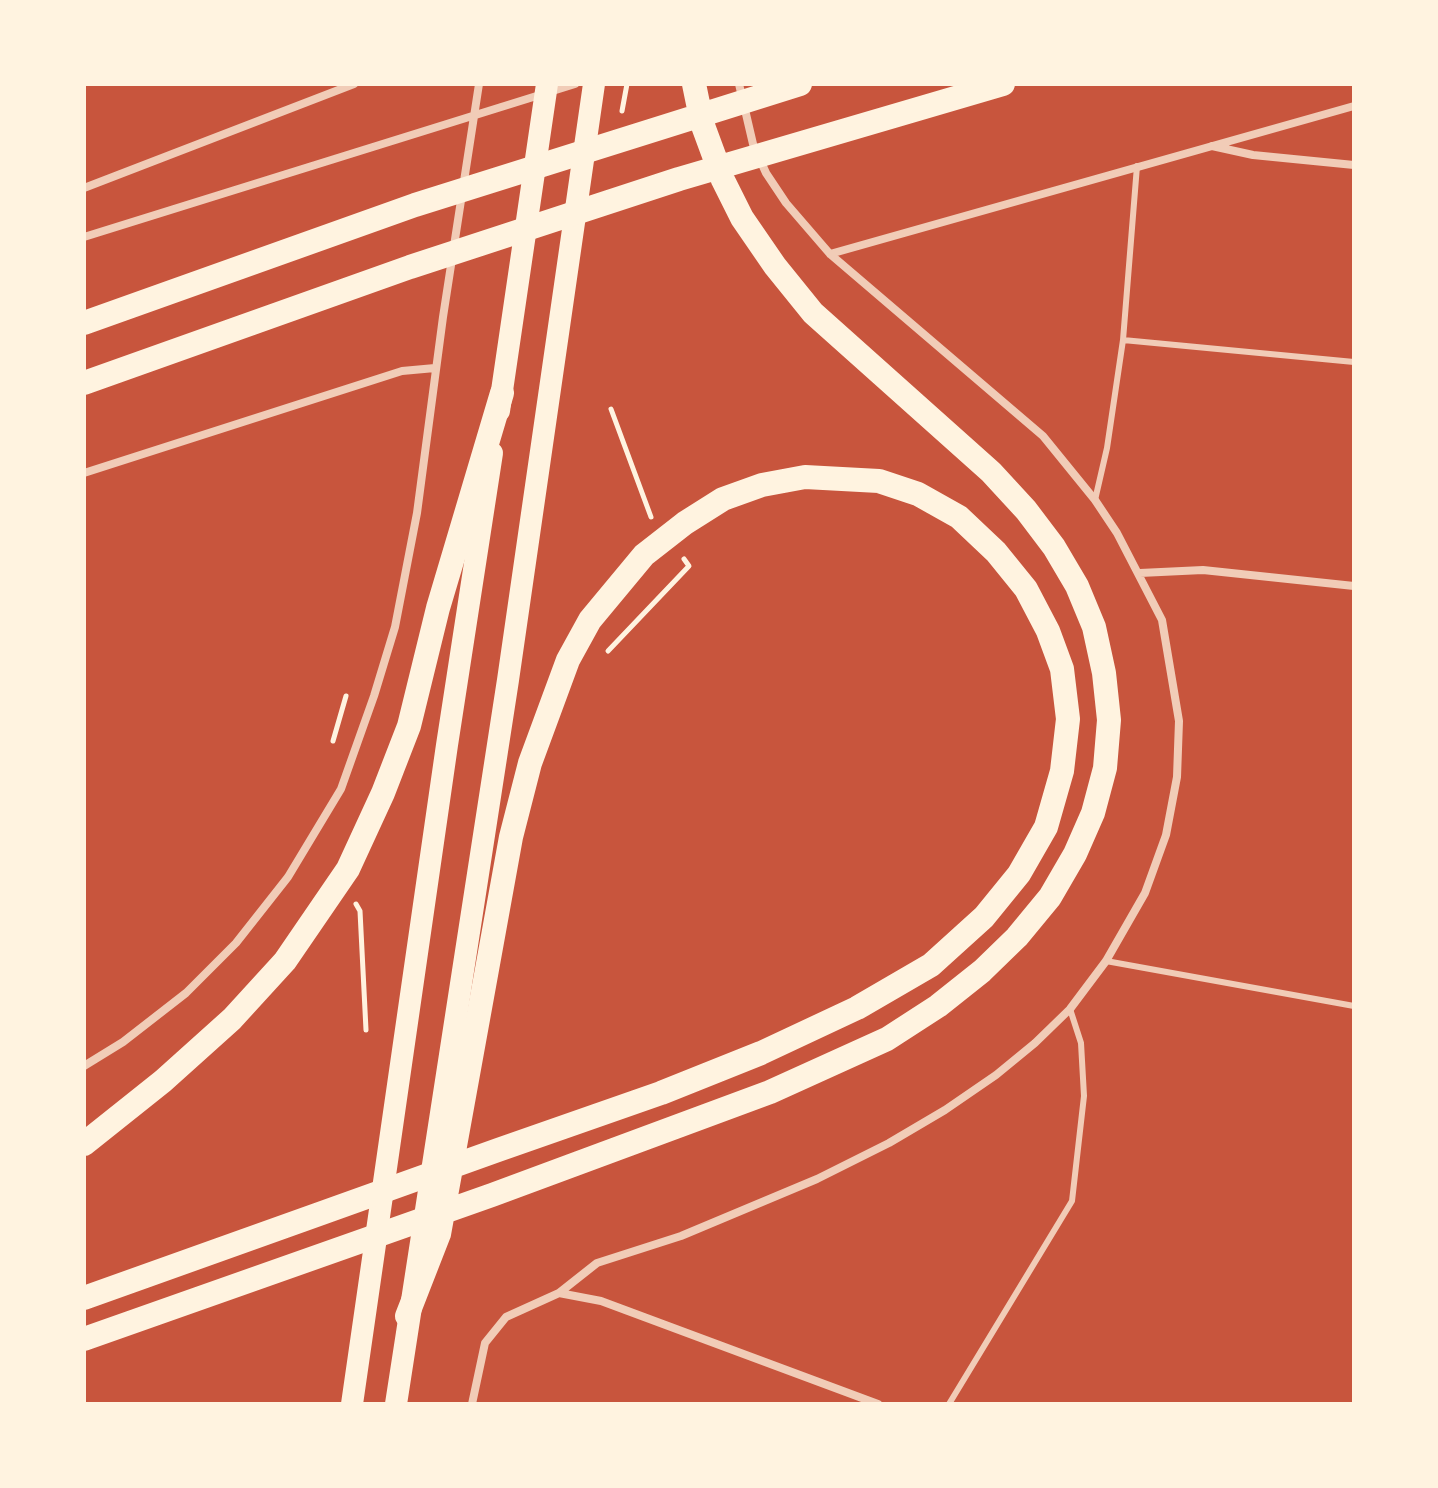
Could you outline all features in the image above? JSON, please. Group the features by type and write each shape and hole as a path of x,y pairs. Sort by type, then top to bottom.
{"highway":[{"path":"352,1404 547,84"},
{"path":"396,1404 407,1316 499,739 594,84"},
{"path":"84,1339 492,1195 770,1092 887,1039 938,1006 982,971 1017,937 1050,897 1075,854 1093,813 1105,768 1109,720 1104,673 1094,627 1077,586 1054,547 991,472 813,313 775,266 742,218 723,180 702,123 694,84"},
{"path":"84,323 415,205 800,84"},
{"path":"84,383 410,267 634,194 1003,84"},
{"path":"84,1144 163,1081 232,1019 285,961 348,869 409,726 438,608 502,393"},
{"path":"84,1298 322,1213 498,1150 661,1093 761,1053 857,1008 931,965 984,917 1019,874 1046,827 1062,771 1068,719 1062,669 1048,631 1026,589 996,552 959,517 918,494 879,481 805,477 762,485 723,499 644,555 590,620 568,660 530,763 511,837 439,1234 407,1316"}],"street":[{"path":"84,188 354,84"},
{"path":"84,1066 123,1042 186,993 236,943 288,877 341,789 395,627 417,513 435,368 479,84"},
{"path":"84,237 575,84"},
{"path":"472,1404 485,1343 506,1317 559,1293 597,1263 681,1236 817,1179 889,1143 996,1075 1070,1009 1106,961 1145,893 1166,835 1177,777 1179,721 1162,620 1140,573 1095,500 1043,436 830,254 786,203 766,173 753,144 739,84"},
{"path":"830,254 1354,106"},
{"path":"1210,146 1253,155 1354,165"},
{"path":"84,473 402,371 435,368"},
{"path":"1140,573 1203,570 1354,586"},
{"path":"559,1293 601,1301 878,1404"}],"lane":[{"path":"1095,500 1107,448 1123,340 1137,165"},
{"path":"1123,340 1354,362"},
{"path":"1106,961 1354,1006"},
{"path":"949,1404 1072,1201 1084,1096 1081,1043 1070,1009"}],"path":[{"path":"624,98 627,84"},
{"path":"611,409 651,519"},
{"path":"601,658 689,566"},
{"path":"360,911 366,1030"}]}
